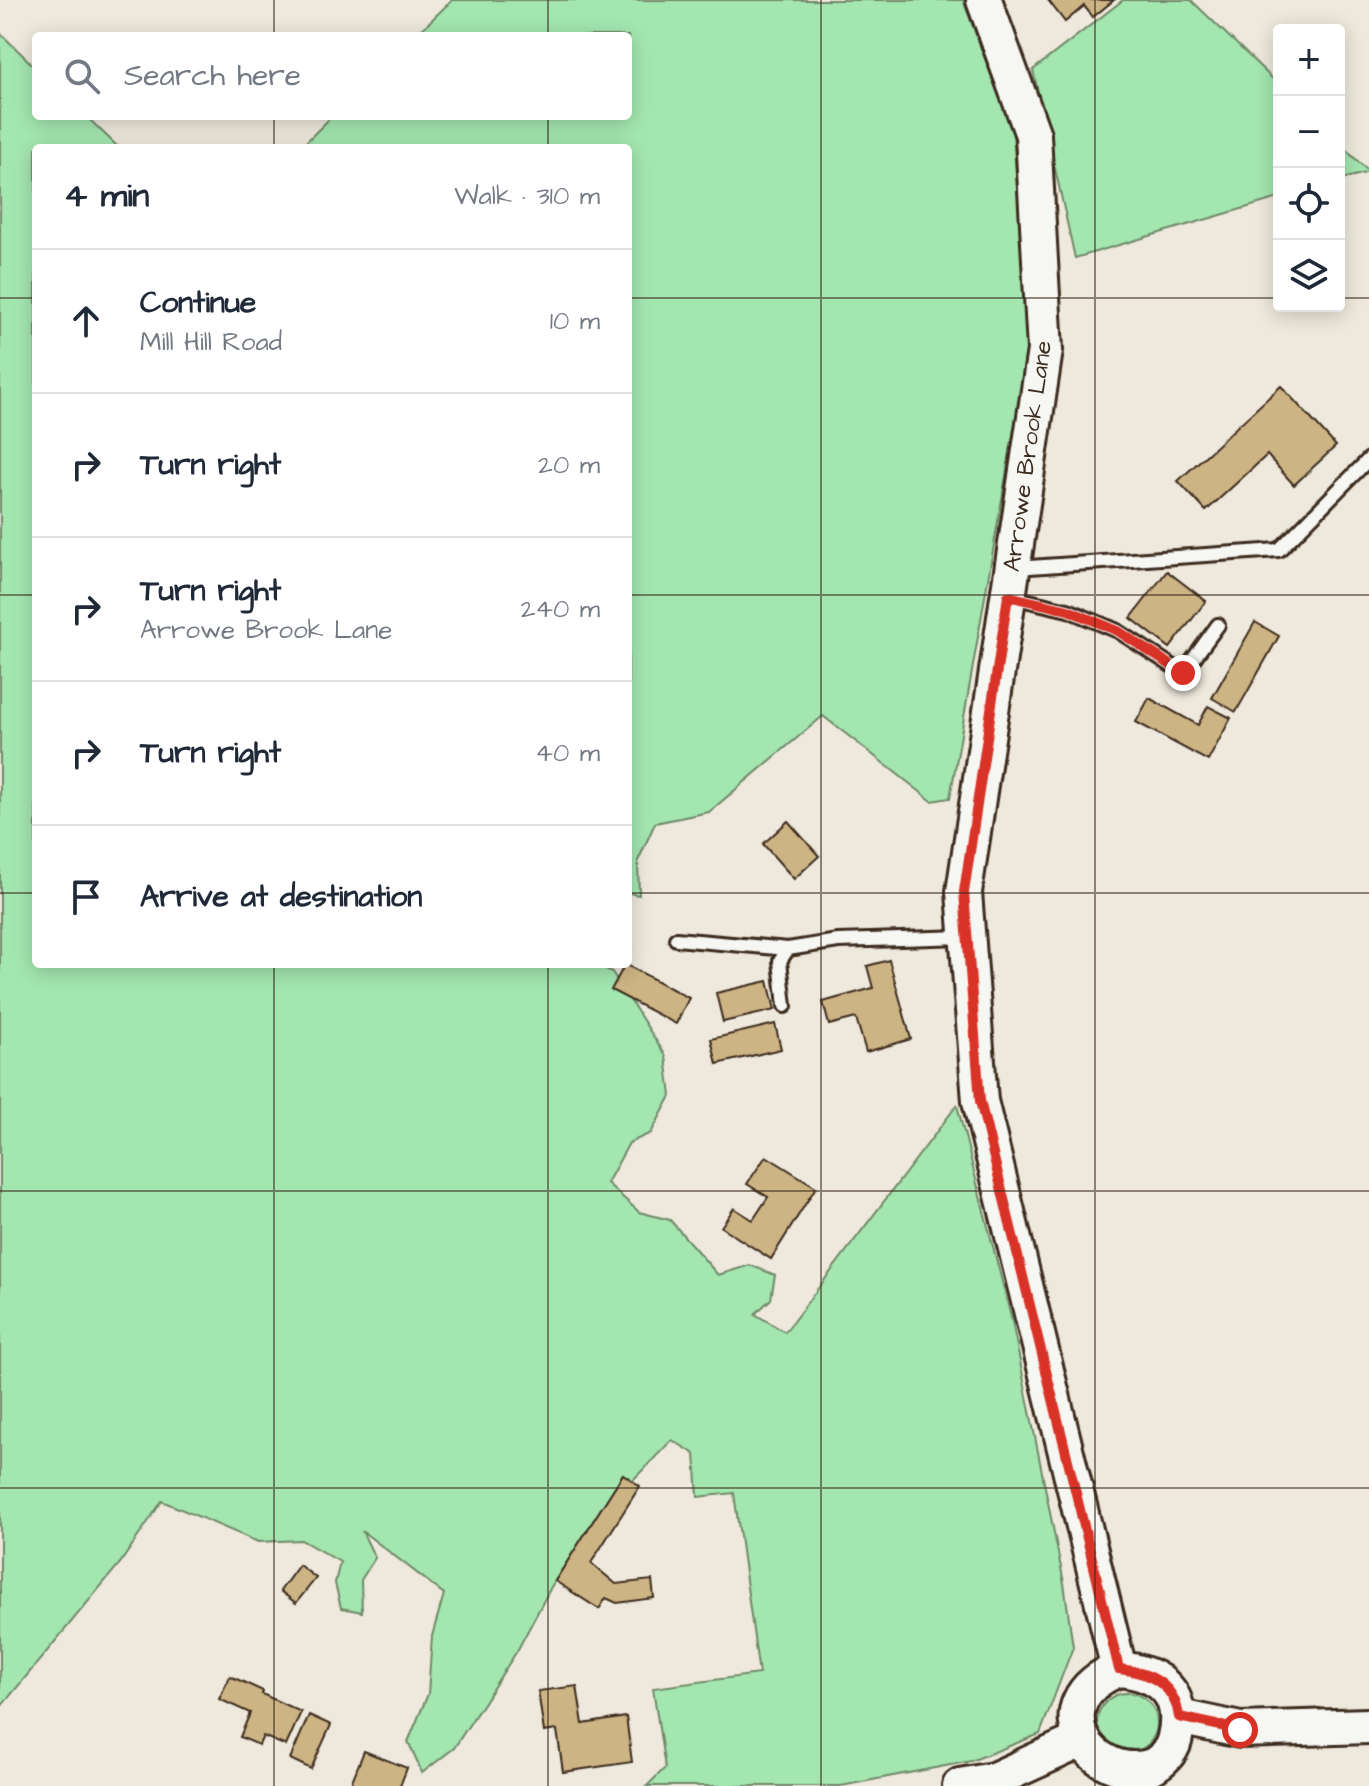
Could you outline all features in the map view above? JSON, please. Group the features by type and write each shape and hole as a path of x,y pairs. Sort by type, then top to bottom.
{"street":[{"name":"Arrowe Brook Lane","path":"984,0 1033,135 1045,350 964,892 980,1101 1119,1669"},
{"path":"1119,1669 1153,1676 1168,1691 1178,1708 1173,1747 1142,1779 1102,1767 1079,1741 1077,1715 1082,1696 1097,1682 1119,1669"},
{"path":"1179,1717 1240,1730 1369,1726"},
{"path":"960,1786 994,1780 1079,1741"}],"lane":[{"path":"1010,582 1279,550 1369,459"},
{"path":"1010,582 1118,631 1183,673 1218,625"},
{"path":"676,939 788,949 838,941 967,937"},
{"path":"785,1006 780,961 788,949"}],"green space":[{"path":"452,0 963,0 1013,134 1029,343 950,798 932,801 823,716 709,812 655,823 638,861 639,895 632,894 632,144 304,144 328,120 632,120 632,32 419,32"},
{"path":"1123,0 1191,0 1273,79 1273,200 1075,258 1033,70"},
{"path":"0,33 32,64 32,120 90,120 115,144 32,144 32,968 604,968 612,972 666,1056 671,1096 651,1133 629,1143 607,1183 639,1212 670,1220 718,1275 750,1265 775,1275 771,1299 755,1314 785,1332 957,1105 1012,1321 1064,1583 1073,1647 1040,1734 971,1761 841,1786 647,1786 665,1768 653,1688 759,1674 734,1493 698,1497 695,1454 672,1440 632,1481 623,1474 551,1587 517,1651 454,1748 422,1773 408,1742 428,1694 432,1636 444,1594 362,1531 375,1558 361,1580 362,1612 341,1608 335,1583 340,1562 301,1540 258,1542 162,1501 121,1562 0,1708"},
{"path":"1345,149 1369,172 1345,178"},
{"path":"1127,1693 1139,1695 1148,1702 1155,1711 1155,1735 1148,1744 1139,1751 1127,1753 1115,1751 1106,1744 1099,1735 1097,1723 1099,1711 1106,1702 1115,1695"}],"building":[{"path":"1048,0 1114,0 1093,17 1084,6 1065,22"},
{"path":"1281,386 1336,446 1294,485 1267,455 1206,511 1178,481"},
{"path":"1167,571 1206,601 1170,648 1131,618"},
{"path":"1255,622 1279,636 1236,712 1212,698"},
{"path":"1149,698 1198,725 1208,706 1231,718 1208,761 1136,722"},
{"path":"788,821 819,856 794,879 763,844"},
{"path":"889,960 911,1039 866,1052 856,1018 829,1025 823,1002 873,988 867,966"},
{"path":"623,968 632,968 689,998 676,1024 611,990"},
{"path":"768,981 775,1010 723,1022 716,993"},
{"path":"775,1024 781,1049 717,1064 711,1039"},
{"path":"766,1156 816,1187 771,1259 721,1227 734,1208 753,1220 768,1197 747,1184"},
{"path":"623,1474 640,1486 591,1563 616,1584 652,1580 654,1598 617,1603 606,1598 599,1609 555,1581"},
{"path":"299,1565 316,1578 296,1603 280,1591"},
{"path":"230,1676 301,1712 286,1746 263,1736 259,1745 240,1737 250,1713 219,1699"},
{"path":"577,1686 583,1724 626,1717 632,1762 563,1772 557,1730 544,1732 538,1691"},
{"path":"309,1715 331,1725 311,1769 290,1759"},
{"path":"364,1751 407,1768 400,1786 350,1786"}],"route":[{"path":"1183,673 1118,631 1068,610 1008,596 964,892 980,1101 1119,1669 1153,1676 1168,1691 1178,1708 1179,1717 1240,1730"}]}
